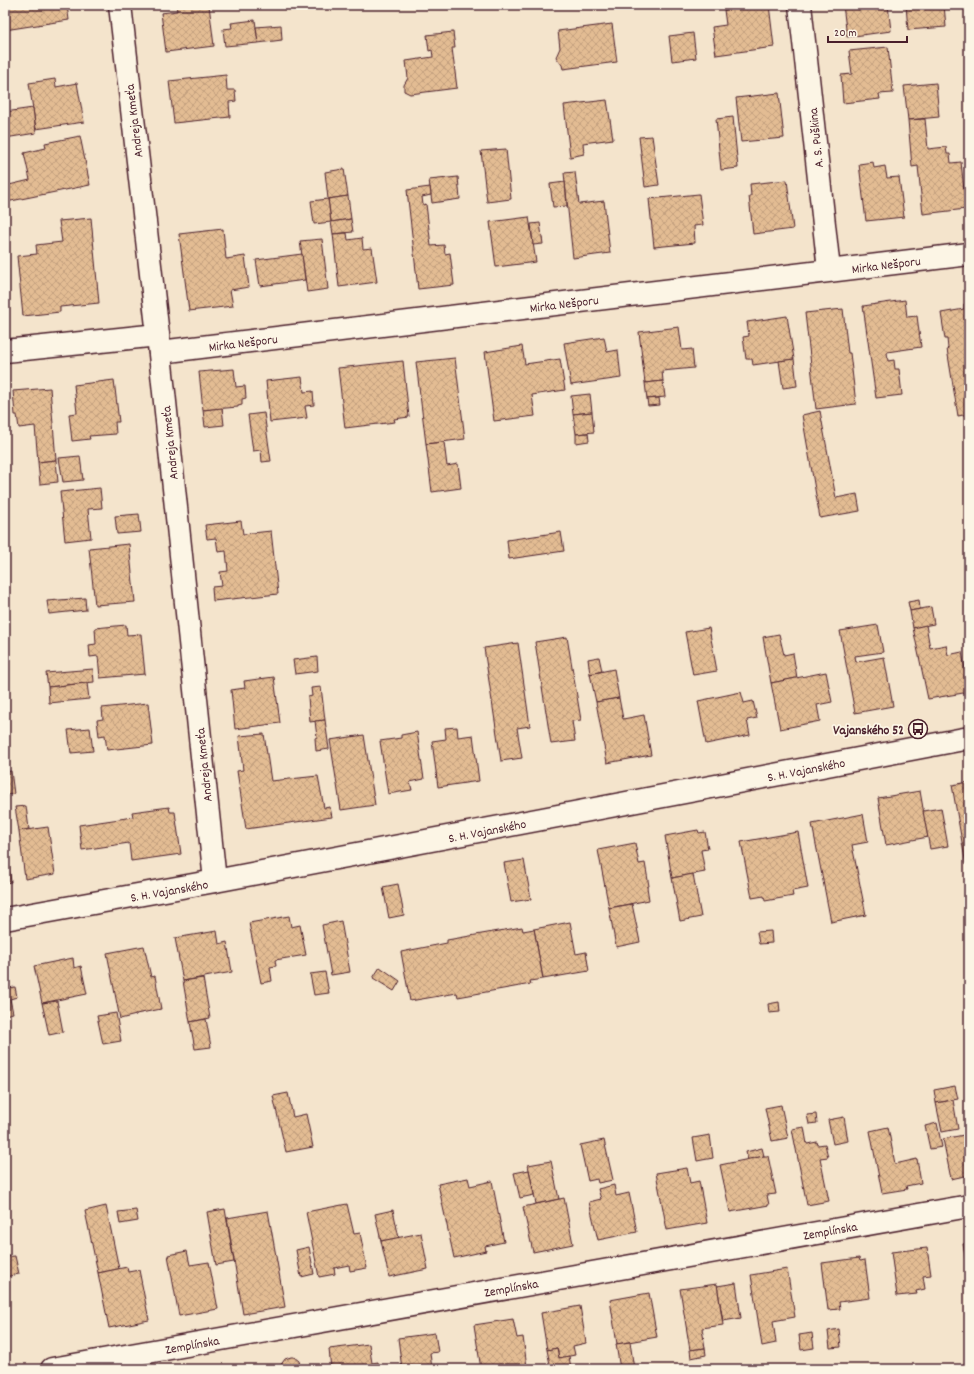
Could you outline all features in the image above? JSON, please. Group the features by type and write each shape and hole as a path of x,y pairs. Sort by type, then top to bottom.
{"street":[{"name":"Andreja Kmeťa","path":"120,5 159,343 215,881"},
{"name":"A. S. Puškina","path":"800,5 829,270"},
{"name":"Mirka Nešporu","path":"5,351 159,343 969,254"},
{"name":"S. H. Vajanského","path":"5,919 215,881 969,738"},
{"name":"Zemplínska","path":"52,1369 969,1206"}],"building":[{"path":"5,5 67,5 69,20 5,30"},
{"path":"176,5 209,5 214,46 166,52 161,13 177,11"},
{"path":"769,5 774,47 716,55 712,27 726,25 724,10"},
{"path":"843,5 888,5 891,31 847,37"},
{"path":"906,5 944,5 946,27 908,30"},
{"path":"255,20 258,43 225,46 223,29 232,28 231,23"},
{"path":"612,24 617,62 563,69 556,57 560,48 558,31"},
{"path":"281,25 282,40 258,43 256,27"},
{"path":"453,32 455,48 452,48 457,88 410,94 404,91 404,85 408,78 406,61 433,57 432,50 429,51 427,35"},
{"path":"693,33 696,58 672,61 669,36"},
{"path":"888,47 893,93 879,94 880,99 843,103 841,75 852,74 849,51"},
{"path":"226,75 227,90 235,90 236,101 229,102 230,117 174,123 169,81"},
{"path":"55,79 56,87 77,83 84,122 36,129 29,83"},
{"path":"936,83 939,117 908,120 904,86"},
{"path":"779,93 784,138 741,142 736,98"},
{"path":"607,100 613,139 583,143 584,154 570,157 564,105"},
{"path":"33,108 36,133 5,138 5,112"},
{"path":"733,117 738,168 721,170 716,119"},
{"path":"925,119 928,149 946,147 947,154 950,154 951,163 961,162 966,209 923,214 918,166 912,167 908,120"},
{"path":"80,136 90,185 6,202 5,186 30,180 24,153 46,148 45,143"},
{"path":"652,136 659,185 645,187 639,137"},
{"path":"506,149 511,199 487,202 481,151"},
{"path":"873,162 874,168 885,166 887,178 899,177 904,217 866,221 859,164"},
{"path":"344,169 348,196 328,199 325,172"},
{"path":"575,172 579,204 604,201 610,253 573,258 564,173"},
{"path":"458,177 460,199 432,203 429,180"},
{"path":"787,180 793,229 753,234 749,196 751,196 750,184"},
{"path":"565,182 567,206 553,207 550,184"},
{"path":"430,187 431,195 422,197 423,205 426,204 431,246 444,245 445,254 450,253 454,285 418,289 407,190"},
{"path":"699,194 703,225 694,226 695,243 654,247 649,199"},
{"path":"348,196 351,219 331,222 328,199"},
{"path":"328,199 331,222 314,224 311,201"},
{"path":"529,217 536,262 496,267 490,222"},
{"path":"91,218 99,303 60,307 60,312 23,316 17,256 37,254 36,245 62,242 59,221"},
{"path":"351,219 353,232 333,234 331,222"},
{"path":"540,223 543,244 533,245 531,224"},
{"path":"223,229 226,259 245,256 249,287 230,290 233,306 189,311 179,234"},
{"path":"347,233 348,240 362,238 363,249 372,248 377,282 339,287 333,234"},
{"path":"322,239 328,289 307,292 300,241"},
{"path":"302,254 305,280 260,286 256,260"},
{"path":"905,300 907,317 917,316 921,347 887,352 888,361 894,360 895,369 899,369 902,395 876,398 863,306"},
{"path":"964,304 969,306 969,414 958,416 947,349 947,339 945,339 941,313 964,309"},
{"path":"843,309 856,404 816,409 805,313"},
{"path":"787,316 794,359 753,365 752,359 746,359 743,337 749,336 747,322"},
{"path":"679,327 682,350 692,349 694,368 662,371 663,381 645,383 639,332"},
{"path":"604,337 607,352 618,350 621,378 571,385 564,343"},
{"path":"522,346 525,364 560,359 565,390 532,395 535,416 494,421 485,352"},
{"path":"455,358 465,439 426,444 416,362"},
{"path":"794,359 797,386 783,388 779,361"},
{"path":"403,361 409,417 394,419 395,422 345,428 338,368"},
{"path":"234,369 236,387 245,386 246,398 242,399 242,405 238,407 203,410 199,372"},
{"path":"302,377 304,392 313,391 314,405 305,406 307,418 270,422 266,381"},
{"path":"114,380 119,422 115,422 116,434 89,436 90,439 72,441 69,414 77,413 74,385"},
{"path":"663,381 665,397 647,399 645,383"},
{"path":"50,388 56,460 38,462 35,426 19,428 17,415 15,415 13,391"},
{"path":"590,394 592,412 573,414 571,396"},
{"path":"659,398 660,405 648,406 647,399"},
{"path":"222,408 224,425 205,427 203,410"},
{"path":"820,411 836,498 857,494 860,511 820,518 802,415"},
{"path":"592,412 594,432 576,434 573,414"},
{"path":"264,413 271,461 262,462 261,450 253,451 248,415"},
{"path":"588,433 589,441 576,443 576,434"},
{"path":"444,442 447,466 458,464 461,488 432,492 426,444"},
{"path":"80,456 83,480 63,482 59,458"},
{"path":"56,460 58,482 40,484 38,462"},
{"path":"100,488 102,508 88,509 91,538 65,541 60,492"},
{"path":"139,514 141,532 117,534 115,516"},
{"path":"241,521 243,534 271,531 278,594 213,601 212,587 222,586 220,572 228,571 226,551 218,552 216,538 207,539 205,525"},
{"path":"561,532 564,551 509,559 507,540"},
{"path":"129,544 135,602 95,605 89,548"},
{"path":"85,598 86,610 49,614 47,601"},
{"path":"919,600 920,609 910,611 908,602"},
{"path":"931,607 934,624 913,628 910,611"},
{"path":"126,625 127,635 141,634 145,674 100,678 98,656 90,657 89,645 96,644 95,628"},
{"path":"878,625 883,652 855,656 856,662 884,657 893,706 855,713 840,631"},
{"path":"926,625 930,648 946,645 948,655 962,652 969,692 928,699 913,628"},
{"path":"709,628 717,671 693,675 685,632"},
{"path":"779,634 784,655 793,653 797,678 771,683 763,637"},
{"path":"567,637 581,720 572,721 575,741 551,744 535,642"},
{"path":"518,643 530,726 517,728 522,758 501,761 484,648"},
{"path":"317,657 318,671 295,674 293,660"},
{"path":"599,657 602,671 590,674 588,659"},
{"path":"93,669 94,682 48,687 46,673"},
{"path":"614,669 619,698 596,702 590,674"},
{"path":"826,672 832,702 817,705 820,721 780,729 771,683"},
{"path":"274,677 280,723 235,729 231,690 245,688 244,681"},
{"path":"87,683 89,699 49,703 48,687"},
{"path":"321,687 325,720 310,722 308,697 312,696 311,688"},
{"path":"741,692 744,703 753,701 757,718 747,720 750,735 706,744 698,701"},
{"path":"619,698 623,719 644,715 651,755 607,763 596,702"},
{"path":"148,703 153,745 107,750 105,735 99,736 97,720 103,719 102,708"},
{"path":"325,720 329,749 316,751 315,738 317,737 315,721"},
{"path":"457,727 458,737 473,735 479,781 438,787 432,741 446,739 445,728"},
{"path":"90,728 93,751 71,753 68,730"},
{"path":"417,732 424,779 410,782 412,790 388,794 380,741 401,738 401,735"},
{"path":"264,734 271,781 318,776 324,808 330,807 332,817 246,829 237,771 243,770 239,736"},
{"path":"364,735 375,805 341,810 330,740"},
{"path":"11,771 14,794 5,795 5,772"},
{"path":"969,782 969,864 966,865 952,785"},
{"path":"920,791 928,837 886,845 878,798"},
{"path":"26,806 29,829 19,831 15,807"},
{"path":"169,807 170,812 175,812 181,854 131,861 129,843 82,850 79,825 133,817 132,812"},
{"path":"941,808 948,846 930,849 923,811"},
{"path":"863,814 868,842 852,845 866,915 831,922 812,824"},
{"path":"48,827 55,874 25,879 19,831"},
{"path":"698,830 699,833 705,832 708,849 701,850 705,872 672,878 665,836"},
{"path":"798,832 808,888 792,891 793,896 765,901 764,896 752,898 741,842"},
{"path":"5,837 11,882 5,883"},
{"path":"635,843 639,864 645,863 649,886 647,887 649,900 609,908 598,850"},
{"path":"524,860 531,899 511,902 504,863"},
{"path":"693,874 701,917 680,921 672,878"},
{"path":"398,884 404,915 389,918 383,887"},
{"path":"632,904 640,942 616,947 609,908"},
{"path":"289,916 291,927 300,925 306,955 275,960 276,966 270,967 272,981 261,983 249,923"},
{"path":"341,921 350,972 331,975 322,925"},
{"path":"570,922 576,954 586,952 589,971 543,979 534,929"},
{"path":"522,927 523,931 534,929 543,979 530,981 531,984 458,997 457,993 410,1001 401,952 447,943 447,940"},
{"path":"217,931 219,944 227,942 232,972 183,981 175,938"},
{"path":"771,931 772,943 759,944 757,932"},
{"path":"144,946 151,977 155,976 161,1009 120,1019 107,953"},
{"path":"73,958 74,968 81,966 87,994 42,1003 34,966"},
{"path":"380,967 400,981 394,991 373,978"},
{"path":"5,972 8,988 15,987 17,997 10,999 13,1013 5,1015"},
{"path":"325,972 329,993 314,995 310,974"},
{"path":"203,978 210,1018 190,1022 183,981"},
{"path":"57,1001 63,1032 49,1035 42,1003"},
{"path":"779,1002 780,1012 769,1013 768,1004"},
{"path":"116,1013 121,1041 103,1044 97,1016"},
{"path":"206,1019 211,1047 195,1049 190,1022"},
{"path":"955,1086 958,1099 936,1103 934,1090"},
{"path":"288,1093 293,1117 306,1114 313,1147 286,1152 273,1096"},
{"path":"953,1100 958,1129 942,1132 936,1103"},
{"path":"781,1105 788,1138 772,1141 765,1108"},
{"path":"816,1114 817,1123 809,1124 807,1115"},
{"path":"844,1117 848,1141 833,1144 828,1120"},
{"path":"937,1123 942,1147 930,1149 925,1126"},
{"path":"804,1127 807,1144 817,1142 818,1145 825,1144 828,1157 820,1158 829,1201 807,1205 792,1129"},
{"path":"888,1127 895,1164 917,1159 921,1183 906,1186 907,1189 882,1193 870,1131"},
{"path":"969,1134 969,1175 951,1179 943,1139"},
{"path":"710,1135 713,1158 697,1161 693,1138"},
{"path":"604,1140 613,1180 598,1183 597,1179 588,1181 580,1145"},
{"path":"762,1148 764,1156 748,1160 746,1152"},
{"path":"768,1156 776,1194 767,1195 769,1205 730,1212 720,1165"},
{"path":"551,1161 559,1199 536,1204 528,1165"},
{"path":"687,1168 690,1183 699,1181 707,1223 667,1230 656,1173"},
{"path":"529,1170 534,1195 520,1198 514,1173"},
{"path":"468,1178 470,1186 492,1181 504,1242 485,1246 486,1251 454,1258 438,1184"},
{"path":"614,1185 616,1196 629,1193 637,1232 598,1240 589,1202 601,1199 598,1189"},
{"path":"564,1198 573,1244 533,1252 523,1207"},
{"path":"347,1204 354,1234 360,1233 367,1268 350,1271 349,1265 334,1268 335,1274 319,1277 306,1212"},
{"path":"106,1206 119,1269 98,1273 85,1211"},
{"path":"225,1209 234,1262 216,1265 207,1212"},
{"path":"136,1210 138,1221 120,1224 118,1212"},
{"path":"393,1210 399,1238 381,1241 375,1214"},
{"path":"268,1211 285,1307 243,1314 227,1218"},
{"path":"421,1233 428,1269 389,1277 381,1241"},
{"path":"969,1243 969,1280 963,1244"},
{"path":"309,1247 314,1274 301,1277 296,1250"},
{"path":"927,1248 931,1275 923,1276 925,1289 916,1291 917,1294 897,1296 891,1252"},
{"path":"187,1251 190,1265 209,1262 218,1309 179,1316 168,1255"},
{"path":"15,1256 19,1274 5,1277 5,1257"},
{"path":"859,1258 860,1261 865,1260 870,1298 839,1302 840,1309 828,1310 822,1263"},
{"path":"127,1267 128,1272 139,1270 149,1320 109,1328 98,1273"},
{"path":"787,1269 795,1317 773,1321 776,1343 762,1346 751,1275"},
{"path":"736,1283 741,1318 723,1321 717,1286"},
{"path":"717,1284 723,1325 702,1328 705,1348 690,1350 680,1289"},
{"path":"649,1293 657,1337 617,1344 610,1300"},
{"path":"580,1306 586,1343 573,1346 575,1355 559,1358 557,1348 547,1350 541,1313"},
{"path":"513,1319 517,1338 523,1337 527,1367 515,1369 481,1369 474,1325"},
{"path":"839,1329 841,1347 830,1348 828,1331"},
{"path":"435,1333 438,1352 430,1353 432,1369 402,1369 398,1338"},
{"path":"812,1333 814,1348 801,1350 799,1335"},
{"path":"630,1342 634,1369 620,1369 616,1344"},
{"path":"369,1344 372,1363 378,1362 379,1369 331,1369 329,1349"},
{"path":"557,1348 559,1358 569,1356 571,1369 551,1369 547,1350"},
{"path":"705,1348 706,1355 691,1358 690,1350"},
{"path":"294,1357 299,1361 301,1369 260,1369 280,1366 285,1359"}],"place":[{"name":"Vajanského 52","path":"918,729"}]}
